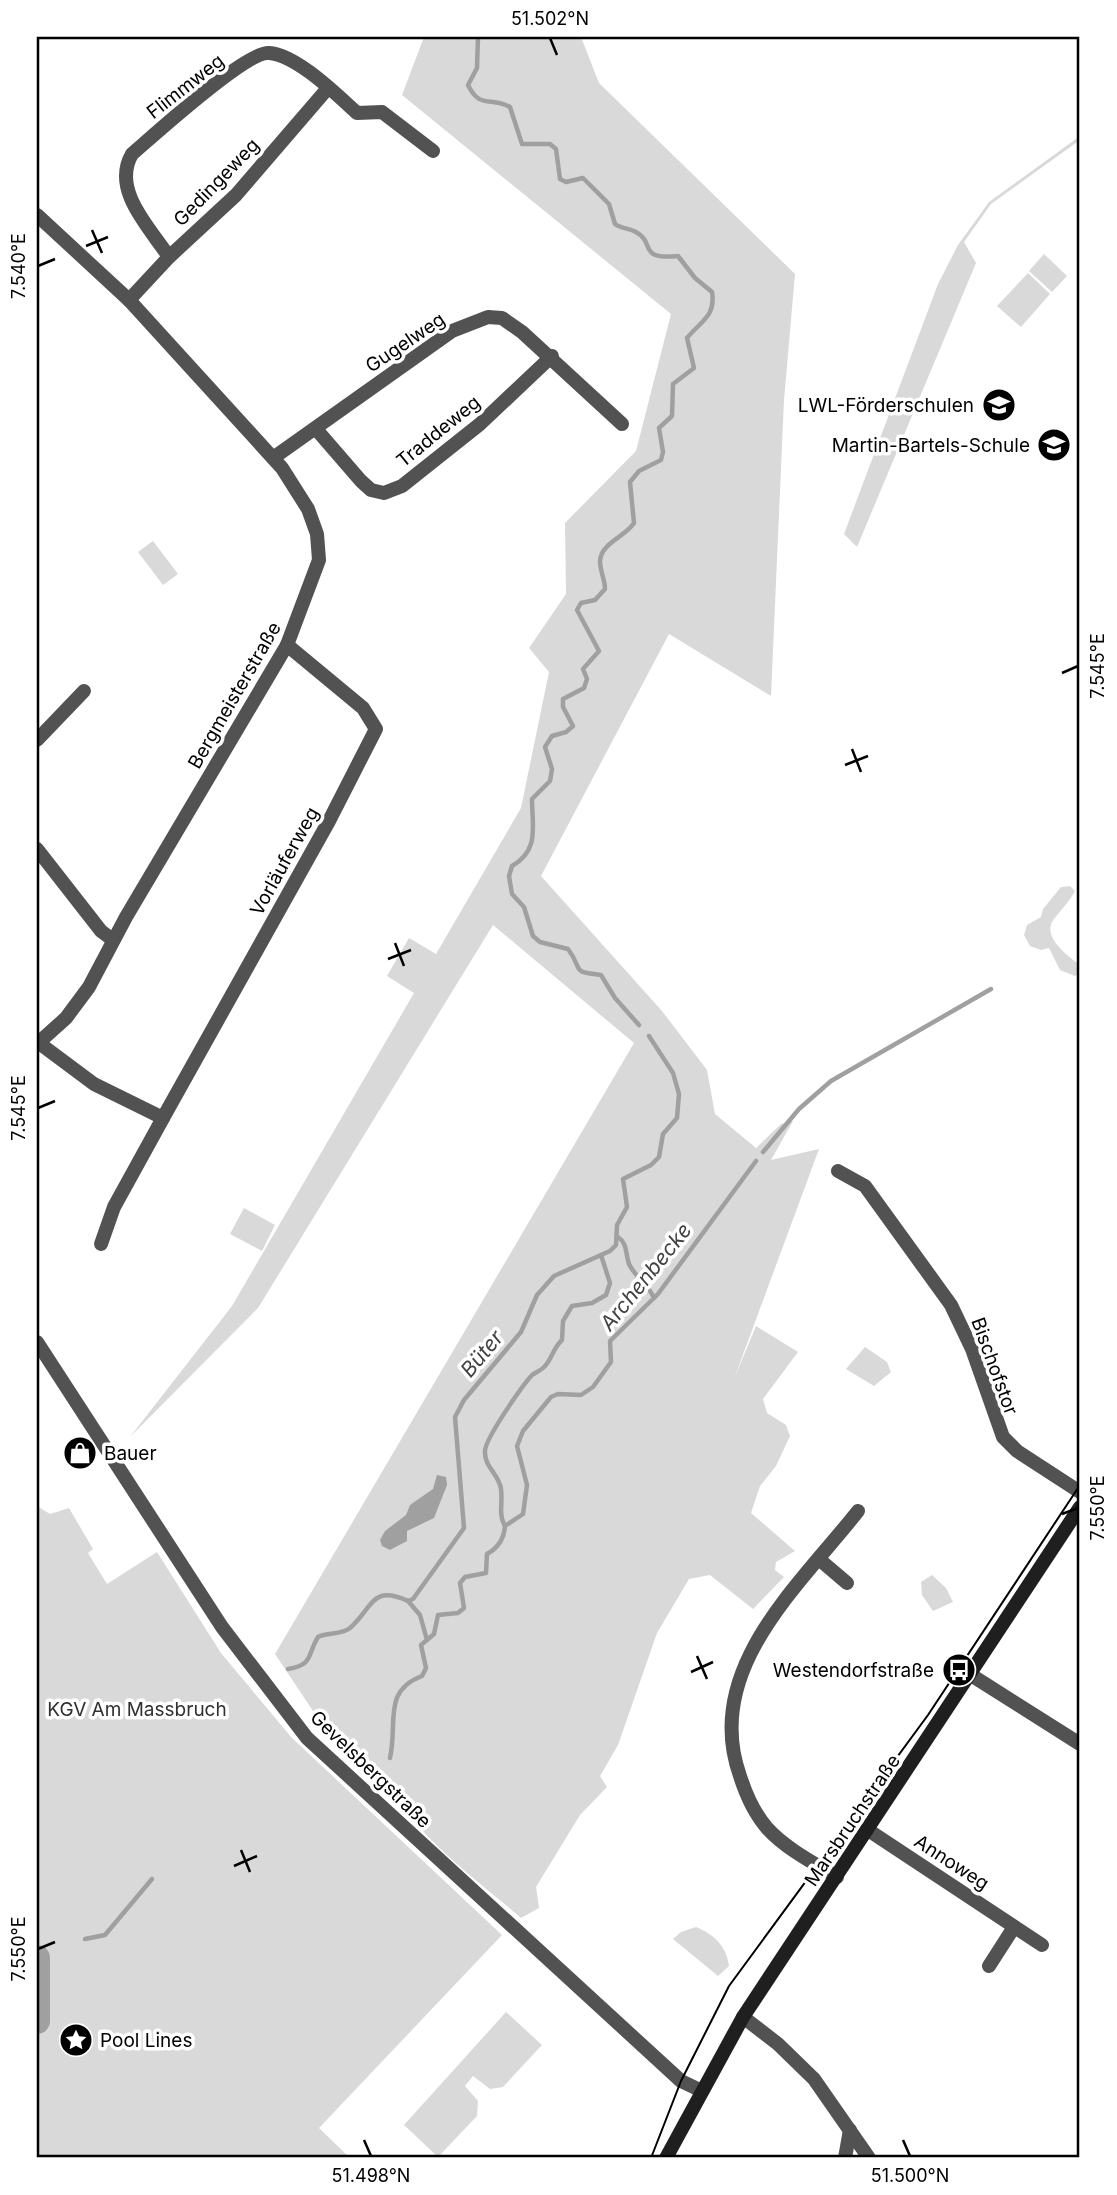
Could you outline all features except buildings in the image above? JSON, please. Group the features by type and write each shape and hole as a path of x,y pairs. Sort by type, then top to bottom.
{"street":[{"name":"Flimmweg","path":"169,257 128,194 126,164 132,154 188,106 253,57 266,52 297,64 357,113 383,112 433,151"},
{"name":"Gedingeweg","path":"130,300 169,257 236,195 328,88"},
{"name":"Bergmeisterstraße","path":"37,215 130,300 273,458 301,497 317,534 318,560 287,645 80,1000 38,1044"},
{"name":"Gugelweg","path":"273,458 452,331 488,317 502,318 552,356 622,424"},
{"name":"Traddeweg","path":"316,429 361,481 371,490 384,493 401,486 480,424 552,356"},
{"name":"Vorläuferweg","path":"101,1244 114,1207 329,821 376,729 363,708 287,645"},
{"path":"37,740 84,691"},
{"path":"38,854 101,931 113,940"},
{"path":"38,1044 94,1084 163,1118"},
{"name":"Bischofstor","path":"838,1171 865,1186 951,1305 972,1349 1003,1437 1017,1451 1080,1492"},
{"name":"Gevelsbergstraße","path":"37,1342 222,1627 307,1738 681,2081 702,2091"},
{"name":"Marsbruchstraße","path":"666,2158 743,2017 1080,1507"},
{"path":"837,1878 784,1844 761,1819 748,1797 738,1771 731,1733 732,1707 737,1686 757,1640 776,1611 858,1511"},
{"path":"820,1560 847,1583"},
{"path":"971,1675 1080,1744"},
{"name":"Annoweg","path":"868,1830 1042,1945"},
{"path":"989,1966 1014,1927"},
{"path":"743,2017 778,2044 814,2078 869,2158"},
{"path":"845,2158 850,2130"}],"green space":[{"path":"424,37 581,37 599,83 795,274 784,400 771,696 669,634 541,876 662,1011 707,1070 715,1114 756,1148 781,1124 793,1121 771,1160 819,1149 734,1379 756,1326 798,1352 763,1399 767,1413 786,1425 790,1436 776,1466 760,1486 751,1513 795,1551 776,1562 775,1570 784,1577 753,1609 710,1575 689,1579 657,1633 618,1745 600,1776 607,1787 580,1815 536,1887 539,1908 521,1918 436,1845 396,1795 325,1729 275,1654 634,1043 493,925 258,1308 130,1437 232,1306 414,993 387,976 409,938 436,954 521,808 549,672 529,648 566,594 565,523 636,451 671,314 402,95"},
{"path":"1080,136 1080,140 991,204 964,242 976,263 857,547 844,534 938,284 958,245 989,202"},
{"path":"1044,254 1067,276 1052,292 1029,271"},
{"path":"1028,273 1050,294 1021,327 997,306"},
{"path":"153,541 178,574 163,585 138,552"},
{"path":"1070,886 1075,891 1054,919 1051,932 1058,945 1080,965 1080,973 1075,976 1060,970 1049,948 1041,950 1030,946 1024,935 1027,925 1041,917 1043,909 1061,887"},
{"path":"244,1208 275,1225 262,1251 230,1234"},
{"path":"865,1347 887,1362 891,1372 874,1386 846,1369"},
{"name":"KGV Am Massbruch","path":"37,1506 50,1514 69,1508 93,1549 88,1553 107,1584 157,1552 221,1653 291,1737 502,1935 319,2128 350,2158 37,2158"},
{"path":"932,1575 946,1588 953,1602 933,1611 922,1595 921,1582"},
{"path":"696,1927 714,1938 725,1953 729,1966 718,1976 673,1939 681,1932"},
{"path":"506,2012 542,2045 503,2087 490,2089 473,2076 465,2086 478,2101 477,2116 438,2157 404,2125"}],"shaded area":[{"path":"437,1475 446,1477 447,1485 434,1518 407,1531 407,1541 390,1550 382,1546 380,1540 385,1531 406,1515 410,1505 433,1489"}],"waterway":[{"name":"Büter","path":"478,37 477,68 468,85 472,93 482,100 510,107 522,144 550,144 556,149 560,179 566,182 583,178 609,204 615,224 642,236 652,253 665,257 678,256 695,278 712,292 710,313 687,338 694,368 673,384 672,416 659,428 663,452 661,460 639,471 630,482 634,523 604,549 601,555 600,565 605,589 595,600 581,603 577,610 599,651 583,669 587,679 584,688 563,699 563,707 573,726 566,732 552,736 545,747 552,769 550,781 532,799 531,845 521,860 512,866 509,876 512,894 524,907 533,936 540,942 568,949 581,971 601,975 615,998 639,1025"},
{"name":"Archenbecke","path":"763,1152 799,1109 831,1081 991,989"},
{"name":"Büter","path":"288,1669 306,1662 318,1637 350,1628 379,1597 387,1595 408,1601 413,1599 464,1528 455,1417 464,1400 521,1332 537,1295 554,1276 610,1251 616,1245 617,1225 627,1207 623,1179 651,1165 659,1157 663,1134 677,1118 679,1094 673,1073 649,1036"},
{"name":"Archenbecke","path":"390,1758 396,1699 409,1682 422,1676 426,1668 421,1645 434,1634 438,1615 458,1613 464,1608 460,1583 465,1577 486,1573 487,1554 500,1543 505,1526 523,1514 527,1485 517,1446 523,1431 551,1397 558,1394 581,1395 593,1387 611,1362 610,1341 658,1294 756,1161"},
{"path":"618,1237 625,1246 632,1269 654,1298"},
{"path":"505,1526 501,1513 501,1489 485,1457 487,1445 520,1390 532,1375 542,1369 562,1340 563,1321 572,1306 592,1303 606,1295 610,1283 601,1255"},
{"path":"408,1601 420,1615 427,1640"},
{"name":"Büter","path":"85,1939 105,1935 152,1879"},
{"name":"Büter","path":"37,1949 44,1949"},
{"path":"37,1958 37,2021"}],"tram line":[{"path":"651,2158 681,2081 729,1986 928,1715 1080,1485"}],"place":[{"name":"LWL-Förderschulen","path":"999,405"},
{"name":"Martin-Bartels-Schule","path":"1054,445"},
{"name":"Bauer","path":"80,1453"},
{"name":"Westendorfstraße","path":"959,1670"},
{"name":"Pool Lines","path":"76,2040"}]}
